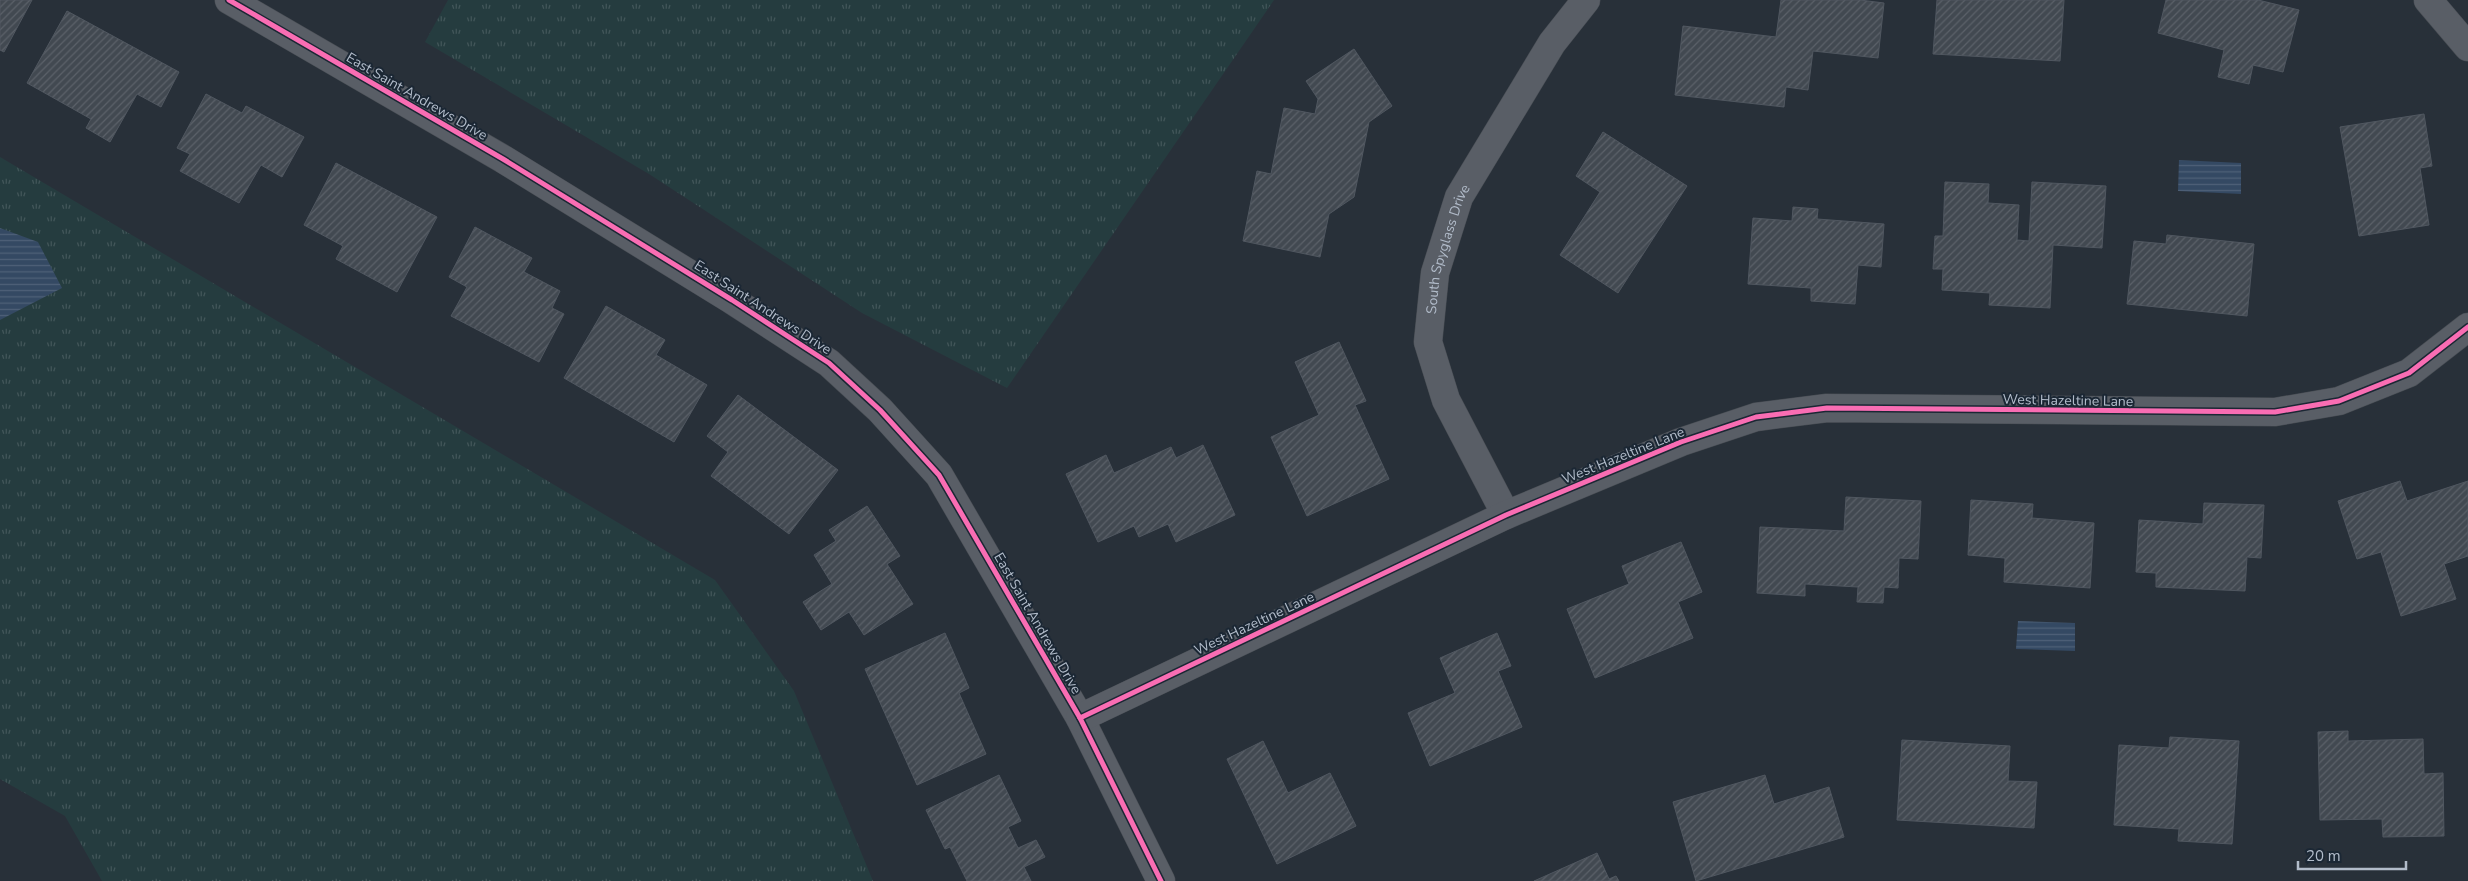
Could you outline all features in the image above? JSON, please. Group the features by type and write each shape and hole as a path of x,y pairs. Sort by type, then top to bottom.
{"street":[{"name":"East Saint Andrews Drive","path":"229,0 503,159 732,300 829,363 880,410 939,475 1080,718 1161,881"},
{"name":"South Spyglass Drive","path":"1506,515 1446,400 1428,342 1435,273 1459,197 1552,44 1586,0"},
{"path":"2428,0 2468,47"},
{"name":"West Hazeltine Lane","path":"1080,718 1506,515 1681,442 1756,417 1827,408 2276,412 2339,401 2409,373 2468,327"}],"green space":[{"path":"448,0 1274,0 1007,388 862,313 649,174 425,42"},
{"path":"0,157 715,580 794,691 873,881 102,881 65,816 0,779"}],"water":[{"path":"2179,160 2241,163 2241,194 2178,191"},
{"path":"0,228 38,242 62,288 0,320"},
{"path":"2018,621 2075,623 2075,651 2016,649"}],"building":[{"path":"0,0 32,0 4,52 0,50"},
{"path":"1781,0 1860,0 1884,3 1878,58 1813,51 1808,90 1786,87 1784,107 1675,95 1683,26 1776,37"},
{"path":"1937,0 2064,0 2060,61 1933,54"},
{"path":"2166,0 2258,0 2299,10 2283,72 2253,65 2249,84 2218,77 2224,50 2158,33"},
{"path":"67,11 179,72 161,107 137,94 110,142 86,128 91,119 27,83"},
{"path":"1354,49 1392,106 1369,122 1354,197 1329,214 1320,257 1243,241 1257,171 1271,174 1284,108 1315,114 1318,99 1306,81"},
{"path":"206,94 242,113 246,106 304,137 282,177 261,165 239,203 180,171 190,154 177,148"},
{"path":"2424,114 2432,166 2420,168 2429,225 2359,236 2340,127"},
{"path":"1603,132 1687,186 1618,293 1560,255 1600,192 1576,176"},
{"path":"336,163 437,217 397,292 336,259 343,246 304,225"},
{"path":"1945,182 1989,184 1988,203 2019,205 2017,240 2029,241 2032,182 2106,186 2102,248 2053,245 2050,308 1989,305 1990,293 1942,290 1943,269 1933,269 1935,236 1943,236"},
{"path":"1793,207 1818,209 1817,219 1884,224 1881,267 1858,265 1855,304 1811,301 1811,288 1748,284 1753,218 1792,221"},
{"path":"475,227 532,258 524,272 560,291 552,308 564,314 539,362 451,316 467,287 449,277"},
{"path":"2167,235 2254,244 2247,316 2127,304 2134,241 2166,244"},
{"path":"606,306 665,340 656,355 707,385 674,442 564,378"},
{"path":"1339,342 1366,401 1355,405 1389,479 1307,516 1271,437 1319,415 1295,362"},
{"path":"738,395 838,470 789,534 711,476 728,452 707,436"},
{"path":"1203,445 1235,515 1176,542 1168,524 1139,537 1134,526 1098,542 1066,474 1106,455 1114,473 1171,447 1176,458"},
{"path":"2400,481 2407,501 2468,481 2468,556 2444,564 2456,599 2401,616 2381,552 2357,559 2338,501"},
{"path":"1846,497 1921,501 1918,559 1899,558 1898,588 1884,587 1883,603 1857,602 1858,587 1805,584 1805,596 1757,593 1760,527 1844,531"},
{"path":"1971,500 2033,504 2032,518 2094,523 2090,588 2004,582 2005,558 1968,555"},
{"path":"2204,503 2264,505 2261,558 2247,557 2245,591 2156,587 2156,573 2136,572 2139,520 2203,524"},
{"path":"867,506 900,556 887,564 913,604 864,635 849,612 821,630 803,602 832,584 814,555 836,541 829,530"},
{"path":"1681,542 1702,592 1678,602 1693,638 1595,678 1567,609 1629,584 1622,566"},
{"path":"945,633 969,688 959,693 986,754 917,785 865,669"},
{"path":"1497,633 1511,666 1498,671 1522,727 1430,766 1408,713 1455,693 1440,658"},
{"path":"2348,731 2348,741 2423,739 2424,774 2443,773 2444,836 2383,837 2382,819 2320,820 2318,732"},
{"path":"2170,737 2239,741 2232,844 2178,841 2179,829 2114,825 2119,745 2169,748"},
{"path":"1902,740 2010,746 2008,781 2037,782 2034,828 1897,820"},
{"path":"1263,741 1288,793 1330,773 1356,826 1277,864 1227,759"},
{"path":"999,775 1021,821 1008,827 1018,848 1036,840 1045,857 1024,867 1031,881 967,881 950,847 945,849 926,810"},
{"path":"1765,775 1774,804 1829,787 1844,837 1696,881 1673,802"},
{"path":"1597,853 1609,879 1616,876 1619,881 1534,881"}],"cycle path":[{"path":"229,0 503,159 732,300 829,363 880,410 939,475 1080,718 1161,881"},
{"path":"1080,718 1506,515 1681,442 1756,417 1827,408 2275,412 2339,401 2409,373 2468,327"}]}
